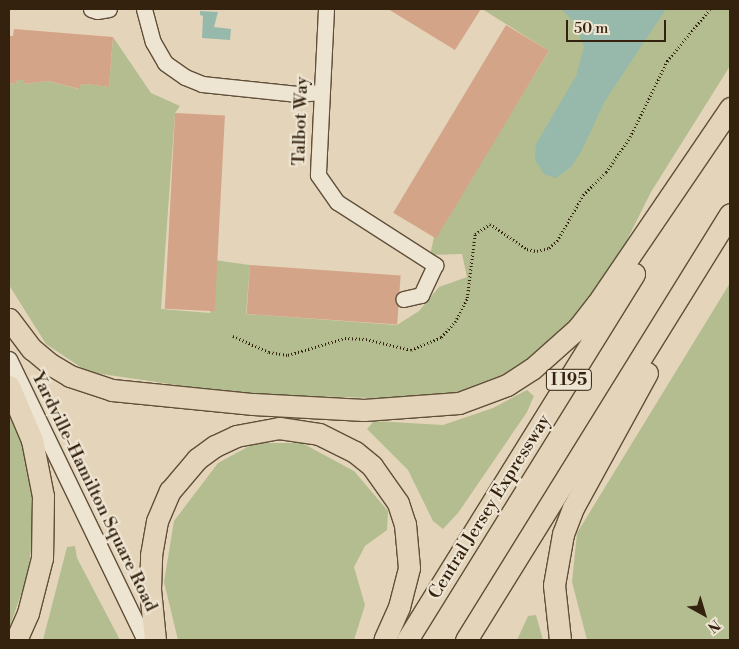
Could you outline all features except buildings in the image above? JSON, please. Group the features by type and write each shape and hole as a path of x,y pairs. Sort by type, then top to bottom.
{"highway":[{"path":"9,319 32,349 50,364 89,384 112,390 253,404 364,410 459,404 507,385 544,360 578,328 598,304 730,108"},
{"name":"Central Jersey Expressway","path":"407,640 730,119"},
{"name":"I 195","path":"466,640 730,214"},
{"path":"560,640 554,584 563,534 573,508 730,227"},
{"path":"9,386 32,440 39,468 44,521 36,586 16,640"},
{"path":"156,640 150,589 152,555 157,521 170,491 197,459 215,446 243,434 279,428 319,434 355,452 377,472 398,503 408,538 409,568 399,607 384,640"}],"street":[{"path":"91,9 97,11 109,9"},
{"path":"144,9 153,42 165,63 185,77 211,85 297,94 321,92"},
{"name":"Talbot Way","path":"326,9 316,161 318,175 337,202 435,265 422,295 403,299"},
{"name":"Yardville-Hamilton Square Road","path":"9,359 145,640"}],"path":[{"path":"234,336 269,352 288,355 345,338 366,339 411,350 441,337 455,322 467,298 475,234 490,224 526,250 537,251 549,248 557,241 583,195 606,172 626,143 667,61 710,9"}],"shaded area":[{"path":"482,9 730,9 730,66 651,192 599,296 536,360 488,389 444,400 238,394 88,372 46,344 9,285 9,83 16,84 17,80 24,80 24,84 48,81 79,89 80,85 87,84 109,87 113,37 151,93 180,106 175,113 161,309 210,313 214,260 250,265 246,314 397,325 419,311 439,287 467,277 462,254 430,255 434,237 549,51"},
{"path":"561,9 666,9 605,101 581,152 570,168 556,178 544,174 535,160 536,144 576,76 584,47 574,22"},
{"path":"200,11 218,12 214,27 231,29 230,40 202,38 203,16 200,15"},
{"path":"730,283 730,640 587,640 572,582 577,533"},
{"path":"527,390 534,396 527,412 458,513 443,529 433,521 408,470 367,429 374,421 443,425 493,408"},
{"path":"9,413 23,443 37,501 28,574 9,629"},
{"path":"255,443 302,443 354,471 388,511 387,530 365,546 354,567 365,605 354,640 178,640 164,582 174,521 218,463"},
{"path":"75,546 77,558 120,640 43,640 67,547"},
{"path":"536,615 543,640 517,640 528,616"}]}
